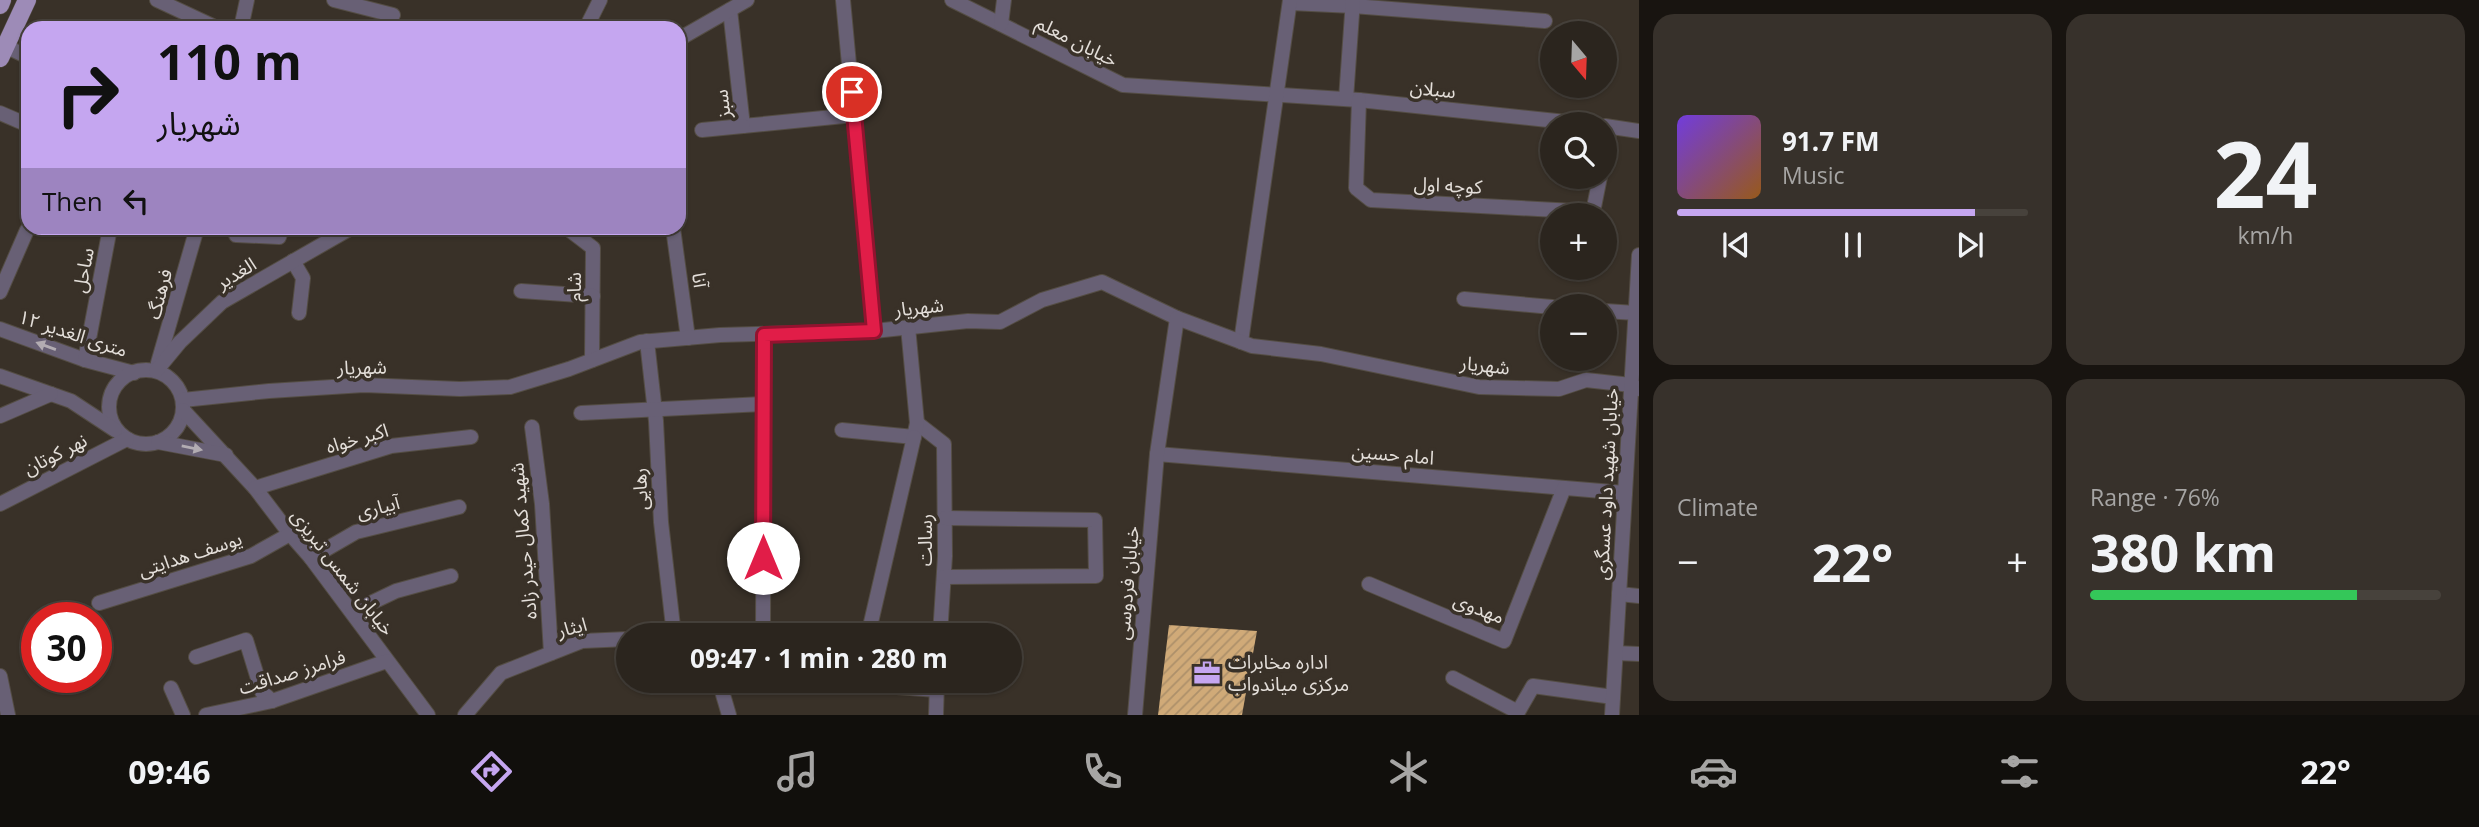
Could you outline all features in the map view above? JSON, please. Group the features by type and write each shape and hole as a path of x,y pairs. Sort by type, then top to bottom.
{"main road":[{"path":"3,52 27,0"}],"street":[{"path":"157,0 202,21"},
{"path":"242,21 247,0"},
{"path":"334,0 393,15"},
{"path":"590,21 600,0"},
{"path":"686,35 747,0"},
{"path":"843,0 874,331"},
{"name":"خیابان معلم","path":"953,0 1123,85 1276,94"},
{"path":"1001,24 1004,0"},
{"path":"1241,342 1290,2 1353,3 1545,21"},
{"path":"1352,100 1353,3"},
{"name":"سبز","path":"730,10 743,126 854,115"},
{"path":"3,52 21,56"},
{"name":"سبلان","path":"1276,94 1540,119"},
{"name":"کوچه اول","path":"1352,100 1356,188 1371,200 1593,212 1598,189"},
{"path":"0,113 21,122"},
{"path":"702,130 743,126"},
{"path":"1617,128 1639,131"},
{"path":"0,292 25,235"},
{"name":"ساحل","path":"85,360 109,235"},
{"name":"فرهنگ","path":"156,371 195,235"},
{"path":"236,235 280,235"},
{"name":"الغدیر","path":"156,371 180,342 222,302 339,235"},
{"name":"شام","path":"576,235 593,248 592,360"},
{"name":"آنا","path":"674,235 688,338"},
{"name":"خیابان شهید داود عسگری","path":"1612,715 1625,493 1635,387 1639,255"},
{"path":"293,261 303,278 299,313"},
{"name":"شهریار","path":"183,405 269,391 364,384 460,389 510,387 640,341 874,331 968,321 1000,322 1042,300 1102,282 1177,318 1252,346 1321,354 1479,387 1559,389 1586,380 1635,387"},
{"path":"521,291 593,296"},
{"path":"1464,299 1540,306"},
{"path":"1617,312 1636,313"},
{"name":"خیابان فردوسی","path":"1135,715 1157,454 1177,318"},
{"path":"871,623 916,430 908,327"},
{"name":"۱۲ متری الغدیر","path":"0,329 85,360 134,373"},
{"path":"763,623 764,335"},
{"name":"رهایی","path":"648,341 661,522 673,623"},
{"path":"0,376 72,401 123,435 147,445 158,442 176,430 183,405 173,382 156,371 145,370 124,377 112,394 110,414 113,424 123,435"},
{"path":"0,416 51,394"},
{"path":"581,413 763,404"},
{"name":"خیابان شمس تبریزی","path":"183,405 311,558 428,715"},
{"name":"شهید کمال حیدر زاده","path":"532,427 542,504 551,653"},
{"path":"842,430 916,430"},
{"name":"رسالت","path":"916,430 944,444 944,577 941,623"},
{"name":"نهر کوتان","path":"0,504 123,435"},
{"name":"اکبر خواه","path":"255,488 391,446 471,437"},
{"path":"158,442 226,455"},
{"name":"امام حسین","path":"1157,454 1625,493"},
{"name":"مهدوی","path":"1368,584 1504,641 1564,488"},
{"name":"آبیاری","path":"311,558 356,531 459,508"},
{"path":"944,577 1096,576 1096,520 945,518"},
{"name":"یوسف هدایتی","path":"102,602 251,556 290,534"},
{"path":"352,612 396,591 451,576"},
{"path":"1619,594 1639,596"},
{"path":"196,657 246,640 262,692 272,701"},
{"name":"ایثار","path":"465,715 501,673 582,641 616,640"},
{"path":"1616,653 1639,654"},
{"name":"فرامرز صداقت","path":"206,715 272,701 387,661"},
{"path":"0,676 5,711"},
{"path":"1453,678 1518,713 1533,686 1613,697"},
{"path":"171,688 183,715"},
{"path":"723,693 729,715"},
{"path":"936,715 937,693"}],"building":[{"name":"اداره مخابرات مرکزی میاندواب","path":"1169,625 1257,631 1242,715 1158,715"}],"place":[{"name":"اداره مخابرات مرکزی میاندواب","path":"1207,673"}],"route":[{"path":"763,558 764,335 874,331 852,92"}]}
